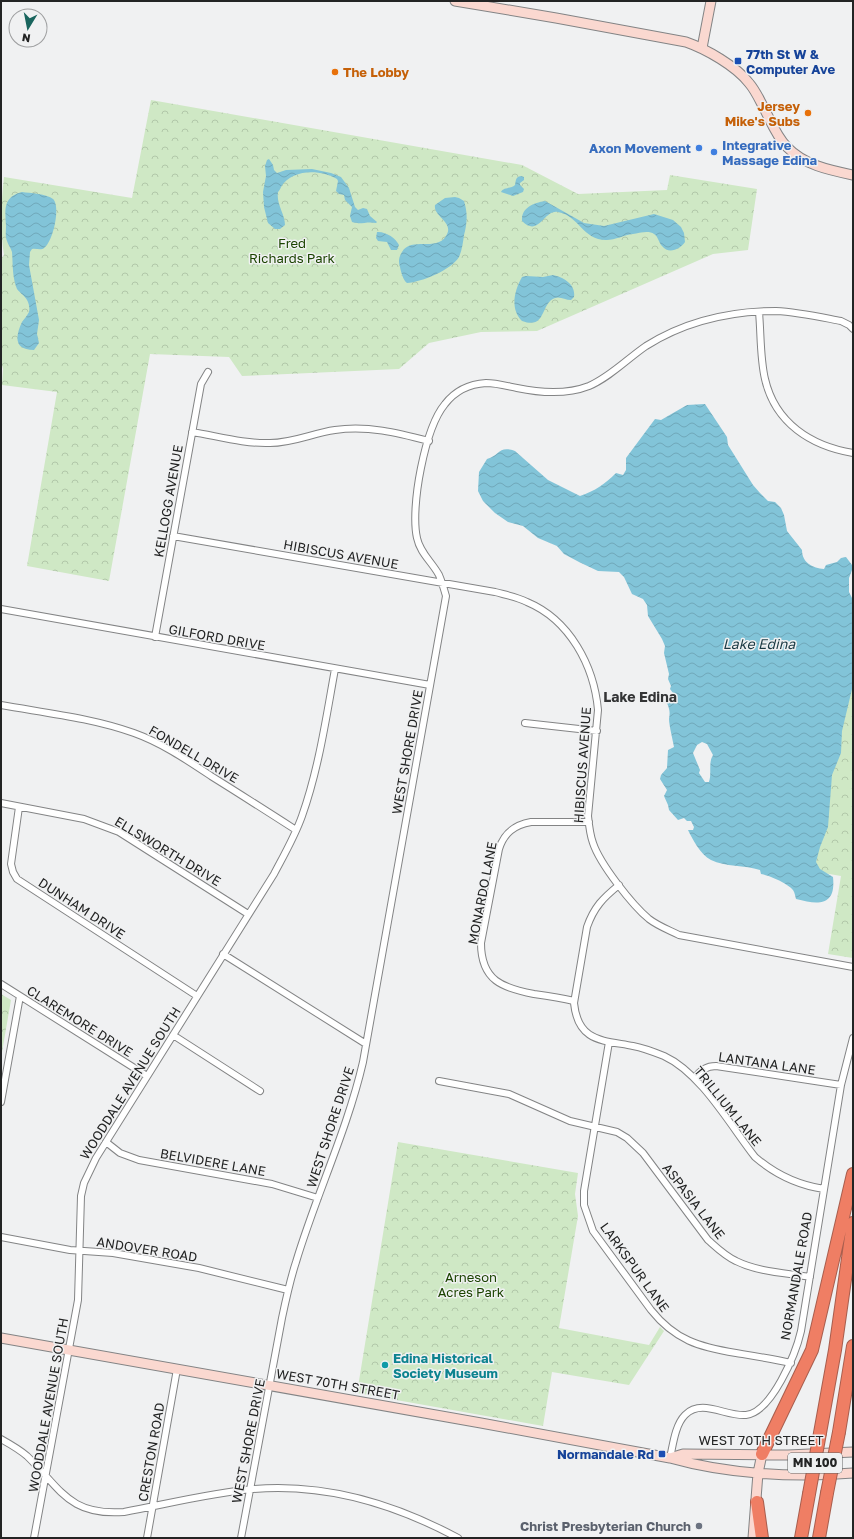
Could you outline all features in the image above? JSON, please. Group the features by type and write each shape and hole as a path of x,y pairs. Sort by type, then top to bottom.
{"highway":[{"path":"762,1454 812,1350 853,1174"},
{"name":"MN 100","path":"801,1538 835,1350 853,1224"},
{"name":"MN 100","path":"819,1538 853,1346"},
{"path":"757,1502 762,1538"}],"street":[{"path":"455,1 686,42 702,48 744,77 755,91 780,137 786,146 795,154 805,161 827,170 853,175"},
{"path":"702,48 711,1"},
{"name":"WEST SHORE DRIVE","path":"241,1538 288,1290 296,1261 358,1084 446,596 442,583 433,566 426,557 417,538 415,505 418,483 438,412 454,394 464,388 476,384 488,383 543,393 558,393 588,386 602,379 646,346 689,325 712,318 735,314 775,311 833,319 849,325 853,329"},
{"path":"759,312 765,379 770,394 778,409 799,432 813,441 827,447 853,453"},
{"name":"KELLOGG AVENUE","path":"155,637 201,384 208,372"},
{"path":"192,432 268,444 286,442 336,430 378,429 429,441"},
{"name":"HIBISCUS AVENUE","path":"173,536 442,583 512,596 529,602 557,622 570,635 580,649 593,679 597,695 598,710 589,822 593,844 598,856 638,909 651,920 679,935 853,967"},
{"name":"GILFORD DRIVE","path":"1,610 430,686"},
{"name":"WOODDALE AVENUE SOUTH","path":"34,1538 78,1300 81,1196 84,1183 106,1142 274,874 296,830 312,787 335,669"},
{"name":"FONDELL DRIVE","path":"1,705 83,719 110,725 136,734 161,745 185,759 296,830"},
{"path":"525,723 597,731"},
{"name":"ELLSWORTH DRIVE","path":"1,804 84,818 119,832 248,914"},
{"name":"DUNHAM DRIVE","path":"19,807 11,864 17,879 197,996"},
{"name":"MONARDO LANE","path":"574,1001 505,987 496,981 484,964 481,954 481,943 499,849 507,833 522,824 531,822 589,822"},
{"name":"TRILLIUM LANE","path":"619,885 606,895 597,905 591,915 587,927 574,1001 578,1022 591,1036 600,1040 650,1050 681,1066 694,1078 755,1156 767,1167 794,1182 809,1187 824,1189"},
{"path":"223,954 366,1044"},
{"name":"CLAREMORE DRIVE","path":"1,984 147,1076"},
{"path":"1,1102 20,996"},
{"path":"173,1035 260,1091"},
{"name":"NORMANDALE ROAD","path":"670,1458 678,1426 685,1415 691,1410 705,1408 742,1414 754,1412 766,1403 791,1363 801,1331 841,1085 853,1038"},
{"name":"LARKSPUR LANE","path":"609,1042 584,1191 584,1205 588,1218 600,1242 660,1321 671,1331 697,1345 791,1363"},
{"name":"LANTANA LANE","path":"694,1078 704,1069 710,1066 716,1066 841,1085"},
{"name":"ASPASIA LANE","path":"439,1081 509,1094 570,1121 617,1132 636,1144 708,1240 721,1252 736,1261 752,1267 810,1277"},
{"name":"BELVIDERE LANE","path":"106,1142 120,1153 134,1158 272,1184 318,1198"},
{"name":"ANDOVER ROAD","path":"1,1237 80,1251 113,1253 199,1268 288,1290"},
{"name":"WEST 70TH STREET","path":"1,1338 270,1385 670,1458 698,1466 745,1473 803,1475 853,1473"},
{"name":"CRESTON ROAD","path":"147,1538 177,1369"},
{"path":"1,1439 25,1455 64,1496 86,1508 111,1512 250,1490 316,1490 347,1495 407,1513 458,1538"},
{"name":"WEST 70TH STREET","path":"670,1458 683,1454 788,1455 853,1452"},
{"path":"753,1538 757,1502 758,1473 762,1454"}],"green space":[{"name":"Fred Richards Park","path":"151,100 522,165 578,194 667,190 670,175 757,189 748,250 713,254 537,331 481,332 429,343 399,369 242,376 229,357 150,354 109,581 27,566 57,392 2,385 1,259 4,255 1,216 4,177 132,198"},
{"path":"853,600 853,958 828,954 841,876 806,870"},
{"path":"1,994 11,1000 1,1058"},
{"name":"Arneson Acres Park","path":"398,1142 578,1173 575,1194 578,1216 559,1328 649,1345 660,1327 664,1331 629,1385 552,1372 543,1426 357,1393"}],"water":[{"path":"269,159 277,173 286,170 312,169 341,177 349,188 355,207 358,210 363,208 367,209 370,216 377,222 352,222 350,216 352,207 345,200 344,195 339,194 336,191 337,179 315,172 307,172 292,177 286,181 278,192 278,201 284,217 285,225 280,229 275,229 268,223 264,207 263,192 266,176 265,166 267,160"},
{"path":"521,176 524,177 524,180 520,183 524,189 523,192 513,196 501,192 503,189 515,185 517,178"},
{"path":"22,192 50,197 55,203 56,209 53,232 47,244 43,249 32,249 30,252 29,265 39,320 37,334 39,343 34,350 23,348 18,342 18,333 22,322 29,312 29,308 27,300 17,289 15,284 12,252 7,242 6,235 6,204 11,197"},
{"path":"455,197 464,201 467,214 466,227 459,257 443,271 428,278 407,283 403,278 399,265 399,259 402,252 406,247 411,245 430,244 442,241 446,236 448,227 437,213 435,205 445,198"},
{"path":"545,201 584,223 604,226 654,214 673,220 681,227 684,233 685,242 677,249 671,251 665,249 655,235 649,232 610,240 598,239 586,232 571,218 558,212 553,212 537,225 533,226 522,221 523,213 526,209 536,203"},
{"path":"377,232 387,234 395,240 399,245 397,250 391,250 387,242 378,241 376,238"},
{"path":"553,275 565,279 571,285 574,292 574,297 571,300 559,297 555,298 550,301 536,322 530,323 522,321 516,311 514,300 522,277 543,277"},
{"name":"Lake Edina","path":"705,404 727,437 728,445 753,485 768,501 775,502 781,508 787,531 802,550 802,555 809,564 824,569 826,565 837,562 841,558 846,557 852,565 849,578 849,592 853,600 853,685 842,731 841,753 832,775 828,827 816,862 820,869 833,877 832,894 824,901 812,902 796,899 794,891 791,888 778,880 761,874 760,870 717,862 711,860 700,851 688,830 693,830 694,827 691,821 687,821 684,818 678,820 669,810 664,796 667,790 660,779 661,775 667,768 668,750 674,747 669,722 670,713 667,703 673,693 670,689 671,686 668,679 669,674 664,653 665,646 648,616 647,605 643,599 632,594 624,577 619,572 598,571 564,554 557,546 538,538 523,526 508,522 495,513 483,501 478,491 479,472 487,459 503,450 510,449 515,451 548,480 580,496 590,492 600,487 616,473 623,475 626,470 626,458 655,419 661,420 687,405","holes":["702,742 707,744 713,755 709,782 705,782 699,773 700,770 693,753 697,745"]}],"place":[{"name":"77th St W & Computer Ave","path":"738,61"},
{"name":"The Lobby","path":"335,72"},
{"name":"Jersey Mike's Subs","path":"808,113"},
{"name":"Axon Movement","path":"699,148"},
{"name":"Integrative Massage Edina","path":"714,152"},
{"name":"Edina Historical Society Museum","path":"385,1365"},
{"name":"Normandale Rd","path":"662,1454"},
{"name":"Christ Presbyterian Church","path":"699,1526"}],"district":[{"name":"Lake Edina","path":"640,697"}]}
